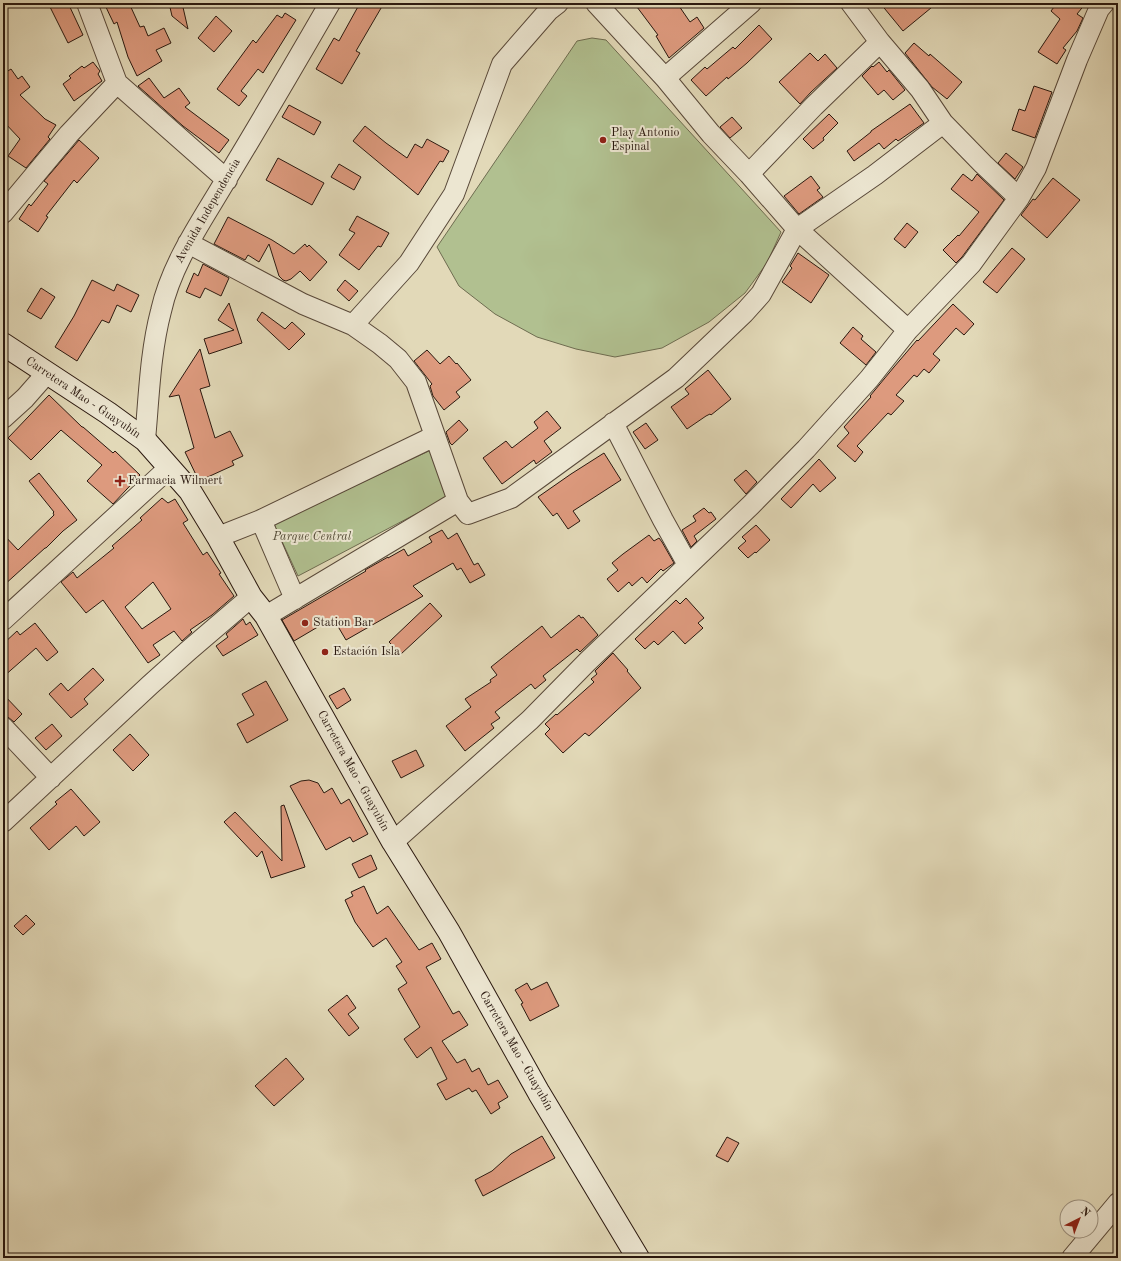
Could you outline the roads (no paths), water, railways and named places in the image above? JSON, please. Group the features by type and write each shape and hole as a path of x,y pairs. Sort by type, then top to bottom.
{"main road":[{"name":"Carretera Mao - Guayubín","path":"3,344 108,412 145,440 190,491 218,537 251,597 266,616 393,842 449,932 539,1093 638,1258"}],"street":[{"path":"87,3 117,84 227,180"},
{"name":"Avenida Independencia","path":"145,440 152,356 161,310 173,273 188,243 227,180 330,3"},
{"path":"353,325 409,263 454,194 502,64 549,10 558,3"},
{"path":"596,3 665,78 711,134 749,174 797,229 908,330"},
{"path":"665,78 751,3"},
{"path":"851,3 880,42 920,89 943,123 1019,198"},
{"path":"393,842 530,720 587,662 751,505 806,449 869,379 908,330 971,264 1019,198 1036,168 1077,60 1099,9 1104,3"},
{"path":"749,174 814,106 880,42"},
{"path":"3,213 69,134 117,84"},
{"path":"188,243 303,304 353,325 398,359 416,382 458,501 468,514 511,498 676,378 744,314 761,294 797,229 875,175 943,123"},
{"path":"3,418 25,398 47,373"},
{"path":"613,423 688,565"},
{"path":"218,537 261,520 435,436"},
{"path":"3,620 169,468"},
{"path":"266,616 458,501"},
{"path":"261,520 295,599"},
{"path":"3,822 156,680 251,597"},
{"path":"3,727 51,778"},
{"path":"1072,1258 1118,1203"}],"place":[{"name":"Play Antonio Espinal","path":"603,140"},
{"name":"Farmacia Wilmert","path":"120,481"},
{"name":"Station Bar","path":"305,623"},
{"name":"Estación Isla","path":"325,652"}],"park label":[{"name":"Parque Central","path":"312,537"}]}
